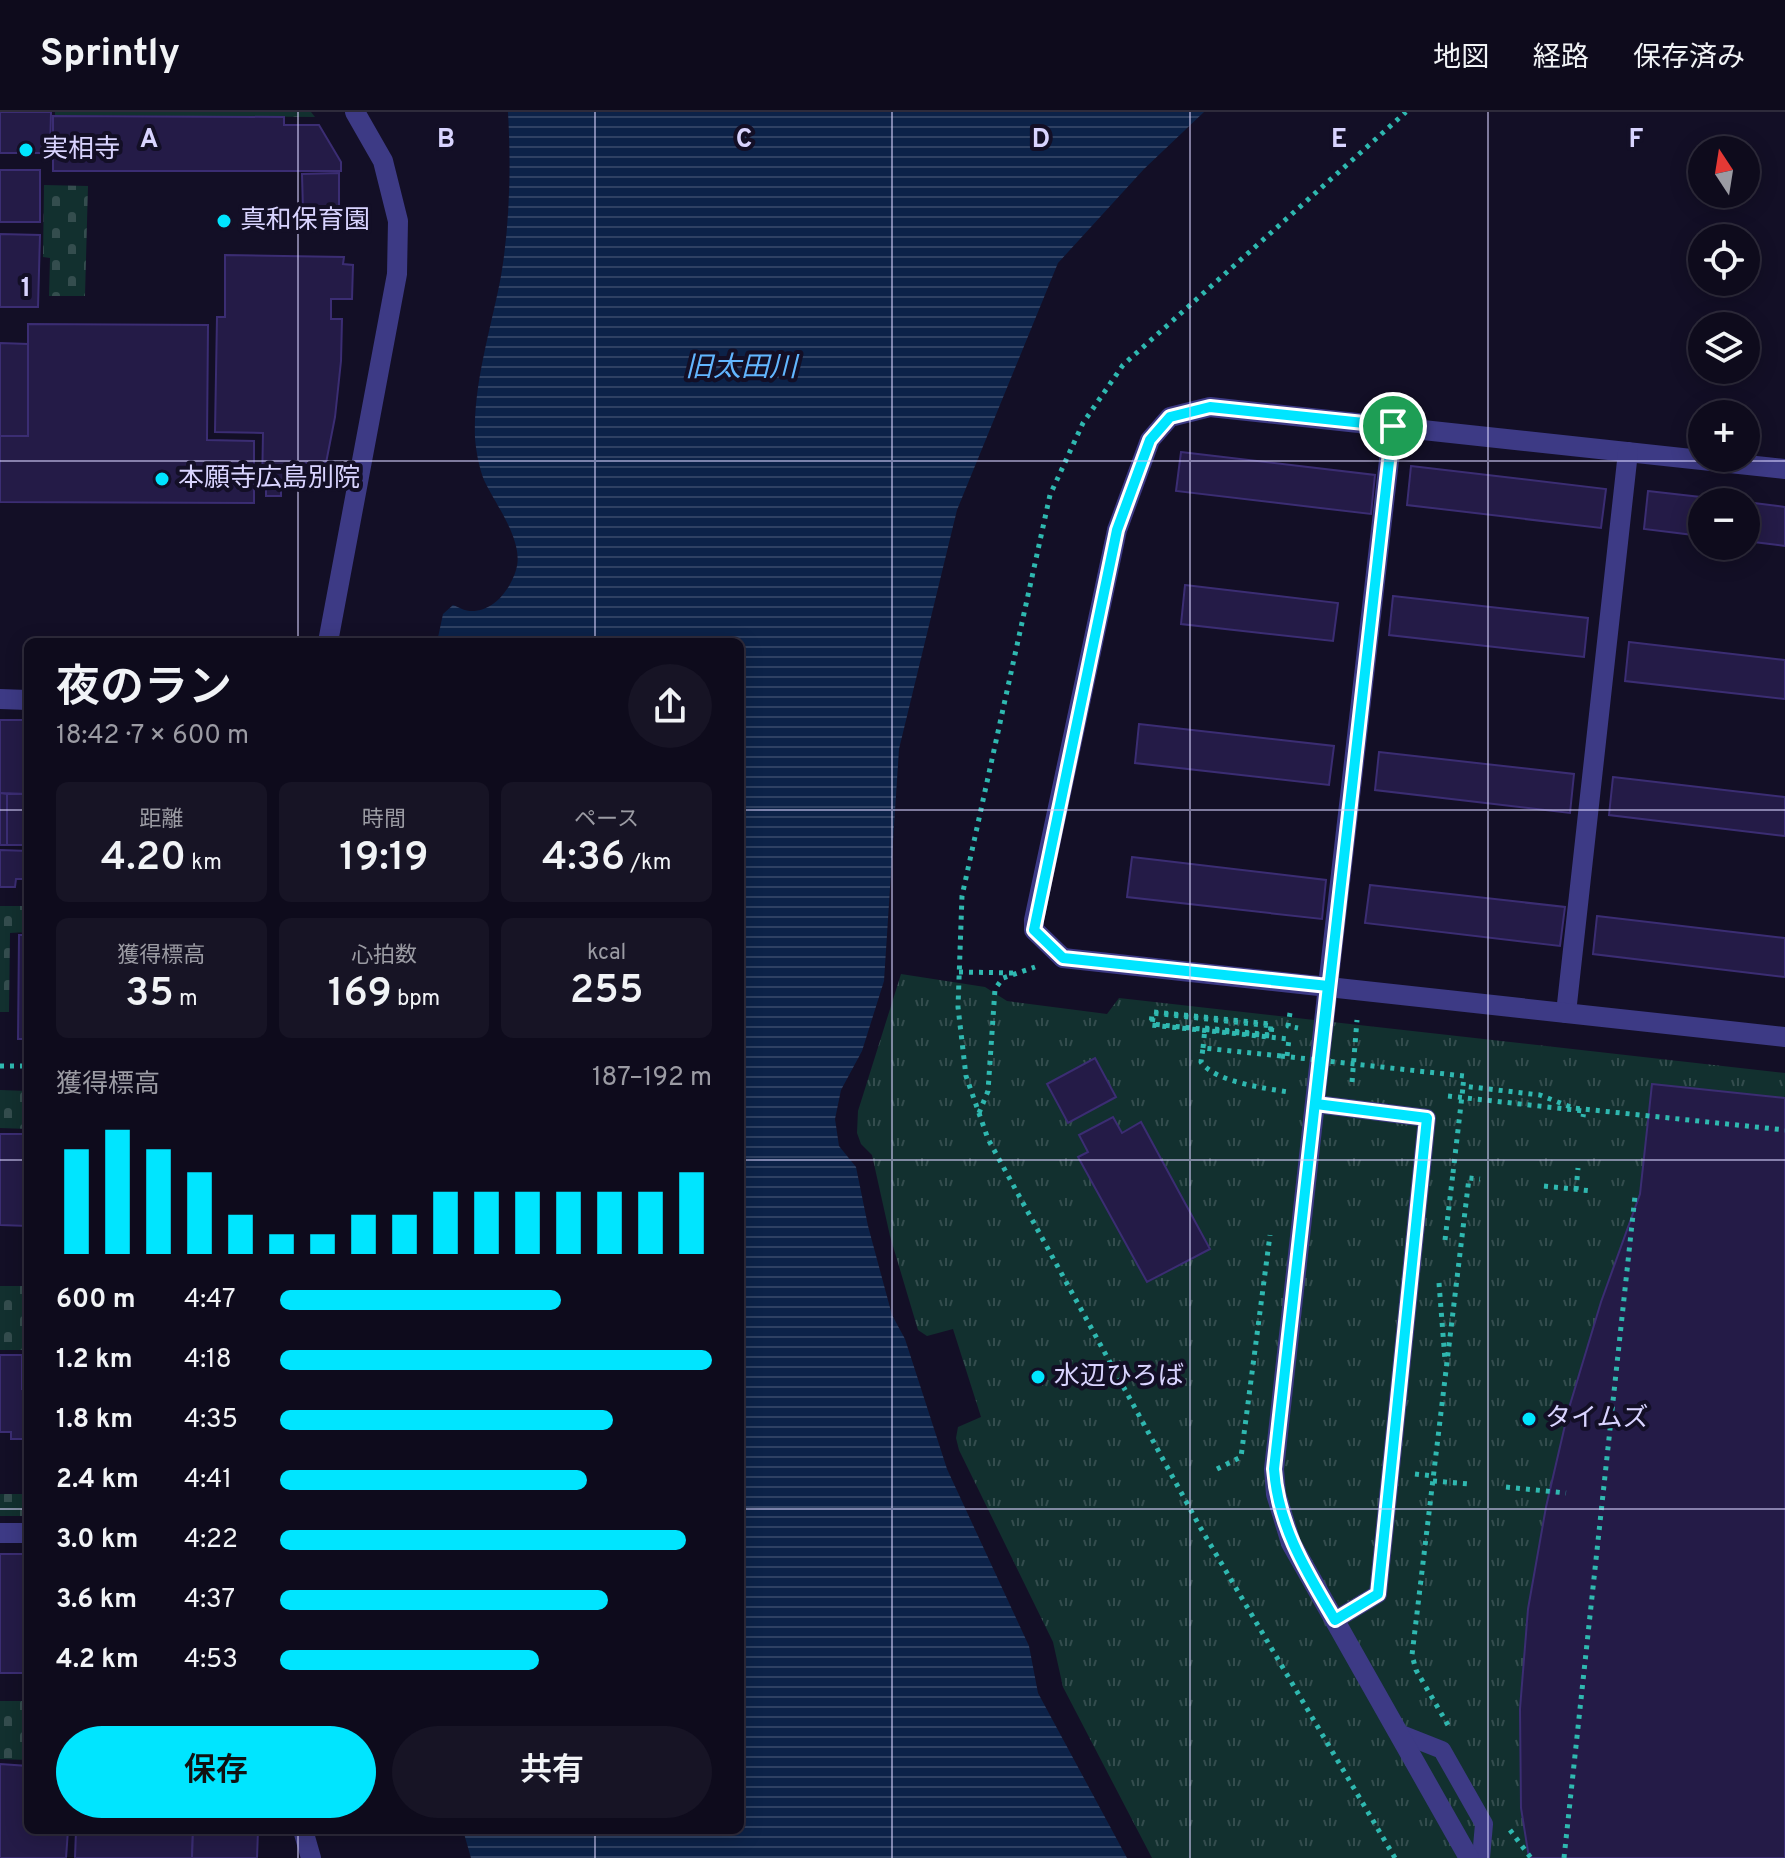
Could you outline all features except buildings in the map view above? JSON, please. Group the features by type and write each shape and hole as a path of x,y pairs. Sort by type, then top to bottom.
{"street":[{"path":"329,638 397,274 398,221 383,161 355,112"},
{"path":"1785,469 1210,407 1170,417 1150,440 1117,530 1034,920 1034,930 1063,958 1785,1037"},
{"path":"1393,426 1274,1469 1276,1494 1291,1543 1469,1858"},
{"path":"1566,1013 1628,452"},
{"path":"0,699 24,700"},
{"path":"0,1533 24,1533"},
{"path":"304,1834 311,1858"}],"lane":[{"path":"1316,1104 1427,1118 1378,1594 1335,1620"},
{"path":"1399,1733 1442,1750 1484,1824 1481,1858"}],"path":[{"path":"979,1113 988,1091 995,989 1003,978 1063,958"},
{"path":"959,972 1019,973"},
{"path":"1287,1056 1289,1039 1151,1025 1152,1013 1167,1015 1182,1016 1197,1018 1257,1024 1272,1026 1271,1036 1152,1024 1154,1012 1271,1024 1270,1035 1205,1028 1203,1048 1201,1062 1207,1071 1249,1085 1288,1092"},
{"path":"1290,1013 1288,1026 1299,1028 1298,1038"},
{"path":"1357,1020 1351,1080 1363,1087"},
{"path":"1203,1048 1464,1076 1445,1240"},
{"path":"1294,1066 1296,1052"},
{"path":"0,1066 24,1066"},
{"path":"1286,1108 1292,1080"},
{"path":"1463,1086 1540,1095 1573,1108 1785,1130"},
{"path":"1434,1095 1448,1100 1584,1111 1583,1117"},
{"path":"1576,1190 1578,1168"},
{"path":"1455,1737 1413,1663 1469,1178 1480,1179"},
{"path":"1544,1186 1592,1191"},
{"path":"1564,1858 1635,1196"},
{"path":"1217,1469 1241,1457 1270,1235"},
{"path":"1414,1474 1470,1484"},
{"path":"1506,1487 1566,1493"},
{"path":"1508,1829 1531,1858"}],"green space":[{"path":"55,112 311,112 315,117 55,115"},
{"path":"44,185 88,186 85,296 49,296 50,258 43,257"},
{"path":"0,906 24,906 24,932 10,933 9,1012 0,1012"},
{"path":"901,974 985,987 1007,1001 1107,1014 1119,998 1785,1073 1785,1858 1152,1858 1063,1687 1053,1642 959,1450 956,1438 958,1427 981,1417 953,1329 927,1336 918,1330 890,1236 872,1155 861,1144 857,1133 858,1111"},
{"path":"0,1090 24,1091 24,1129 0,1128"},
{"path":"0,1286 24,1286 24,1350 0,1350"},
{"path":"0,1494 24,1494 24,1516 0,1516"},
{"path":"0,1701 24,1701 24,1760 0,1759"}],"water":[{"name":"旧太田川","path":"508,112 1204,112 1144,169 1058,263 957,510 899,749 884,981 862,1051 841,1090 835,1119 839,1146 856,1167 892,1315 905,1339 947,1469 1029,1646 1038,1693 1127,1858 471,1858 464,1834 744,1834 744,638 438,638 443,614 453,605 470,611 493,604 510,585 518,559 508,524 482,475 475,438 480,377 501,276 509,174"}],"place":[{"name":"実相寺","path":"26,150"},
{"name":"真和保育園","path":"224,221"},
{"name":"本願寺広島別院","path":"162,479"},
{"name":"水辺ひろば","path":"1038,1377"},
{"name":"タイムズ","path":"1529,1419"}],"route":[{"path":"1210,407 1393,426 1316,1104 1427,1118 1378,1594 1335,1620 1291,1543 1276,1494 1274,1469 1328,986 1063,958 1034,930 1034,920 1117,530 1150,440 1170,417 1210,407"}]}
